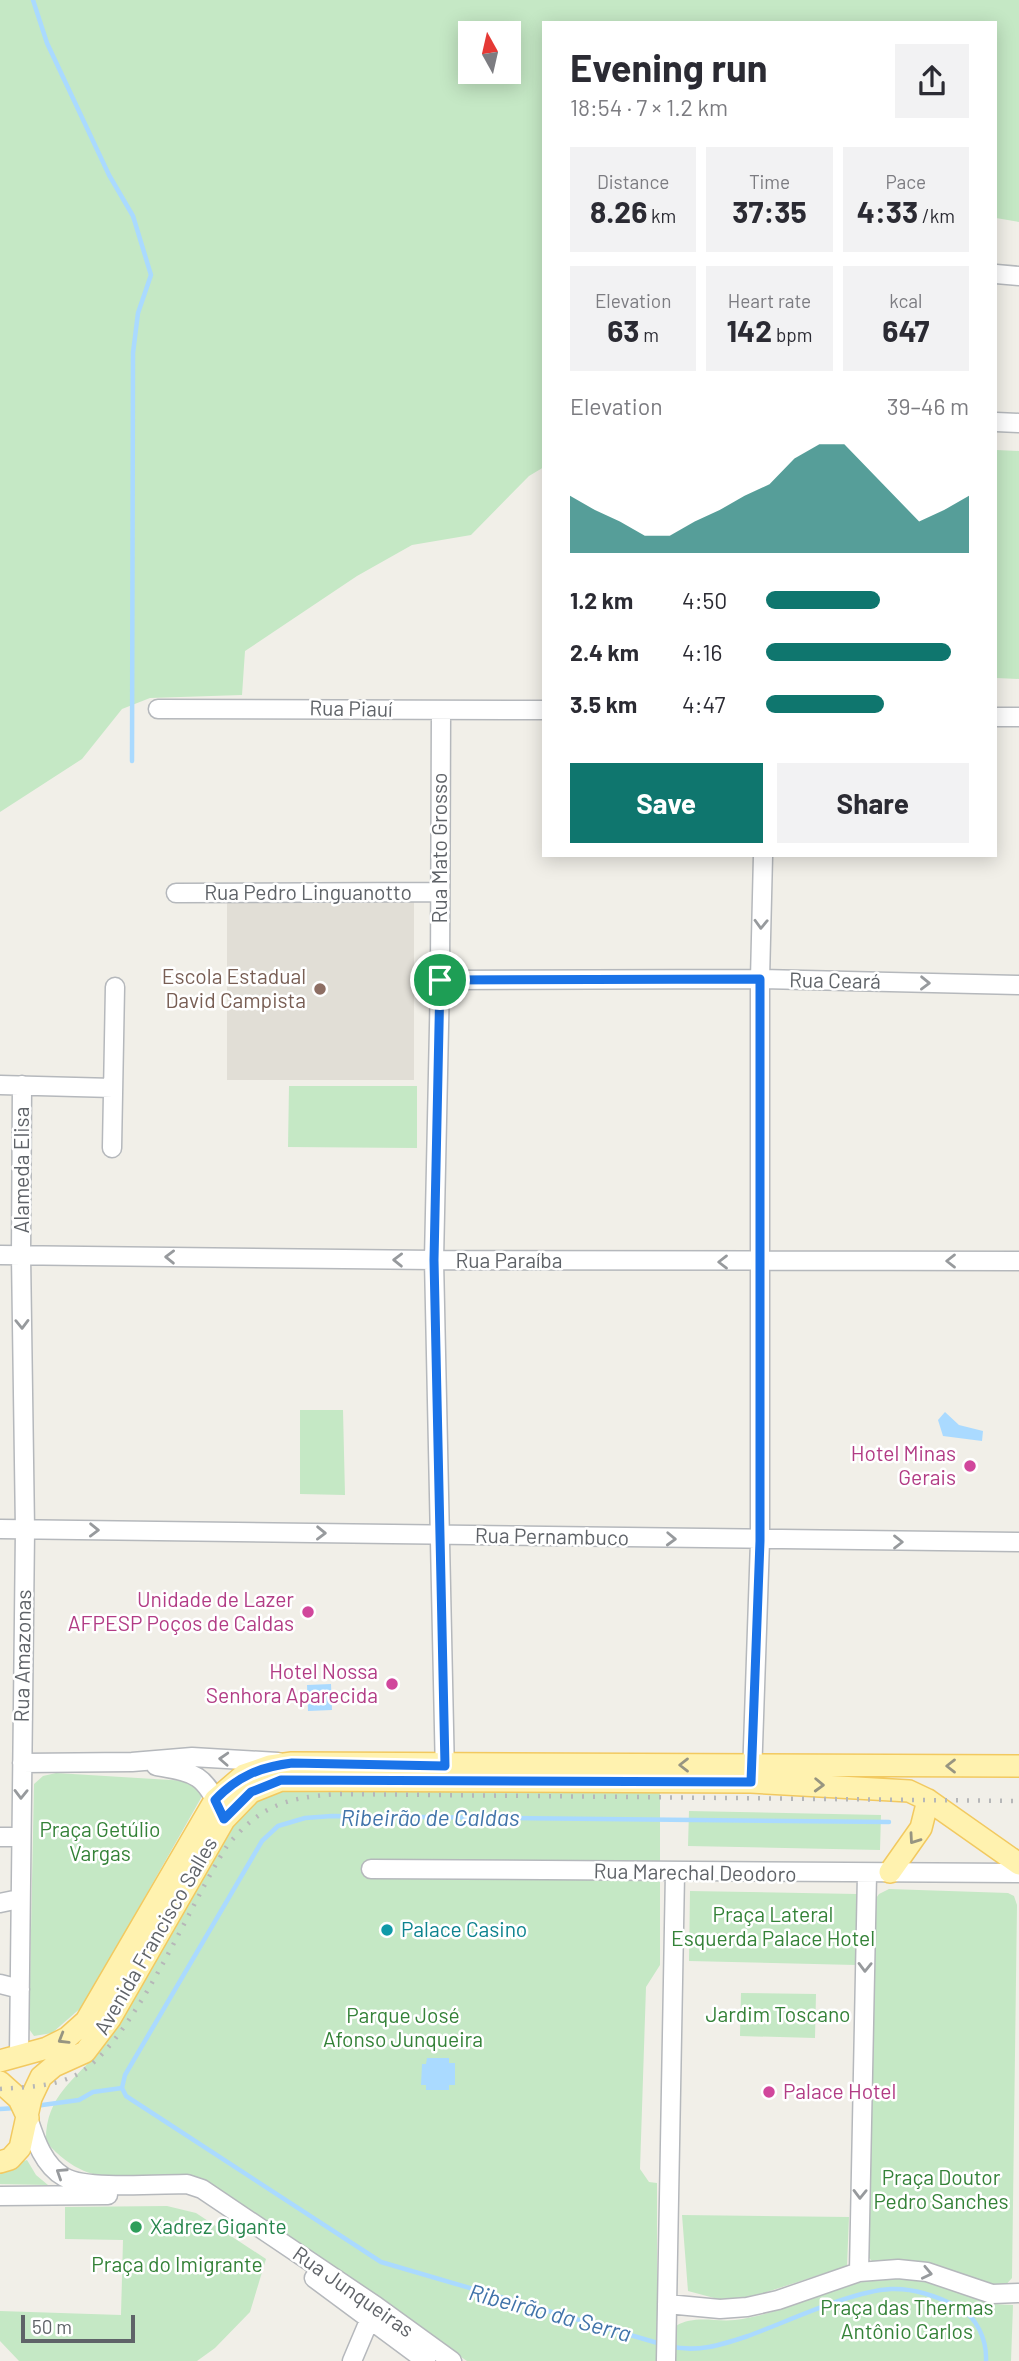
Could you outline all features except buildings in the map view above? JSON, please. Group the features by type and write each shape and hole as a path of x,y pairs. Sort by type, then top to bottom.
{"main road":[{"name":"Avenida Francisco Salles","path":"10,2059 67,2038 86,2021 244,1775 270,1766 292,1763 445,1774"},
{"name":"Avenida Francisco Salles","path":"0,2162 15,2155 35,2087 46,2072 85,2052 96,2041 220,1810 251,1792 281,1780 445,1774 752,1774 1019,1766"},
{"name":"Avenida Francisco Salles","path":"752,1774 909,1791 928,1800 1019,1864"},
{"path":"890,1872 921,1828 928,1800"},
{"path":"0,2082 27,2117"}],"street":[{"path":"997,274 1019,276"},
{"path":"997,422 1019,423"},
{"name":"Rua Piauí","path":"158,709 204,707 542,710"},
{"name":"Rua Mato Grosso","path":"441,711 440,980 434,1260 445,1774"},
{"path":"997,717 1019,716"},
{"path":"752,1774 760,1541 760,979 763,857"},
{"name":"Rua Pedro Linguanotto","path":"176,893 439,892"},
{"name":"Rua Ceará","path":"440,980 760,979 1019,985"},
{"path":"112,1148 115,988"},
{"path":"0,1085 113,1088"},
{"name":"Alameda Elisa","path":"21,1255 22,1085"},
{"name":"Rua Paraíba","path":"0,1255 760,1262 1019,1261"},
{"name":"Rua Amazonas","path":"10,2059 20,1989 25,1530 21,1255"},
{"name":"Rua Pernambuco","path":"0,1529 760,1541 1019,1542"},
{"path":"22,1763 132,1762 191,1757 292,1763"},
{"path":"132,1762 190,1773 204,1780 220,1810"},
{"path":"0,1837 20,1837"},
{"name":"Rua Marechal Deodoro","path":"370,1869 675,1873 1019,1873"},
{"path":"666,2361 675,1873"},
{"path":"859,2272 867,1874"},
{"path":"0,1903 19,1899"},
{"path":"0,1984 20,1989"},
{"name":"Rua Junqueiras","path":"27,2117 46,2160 64,2178 86,2183 187,2184 202,2189 372,2312 426,2361"},
{"name":"Rua Junqueiras","path":"0,2196 185,2194 452,2361"},
{"path":"667,2304 719,2309 747,2307 778,2300 859,2272 927,2272 992,2294 1019,2293"},
{"path":"352,2361 372,2312"}],"shaded area":[{"name":"Escola Estadual David Campista","path":"227,897 414,897 414,1080 227,1080"}],"green space":[{"path":"0,0 1019,0 1019,222 997,218 997,21 542,21 542,468 529,476 471,535 412,545 357,576 245,651 242,695 150,698 122,709 82,759 0,812"},
{"path":"997,450 1019,451 1019,679 997,678"},
{"path":"289,1086 417,1086 417,1148 288,1147"},
{"path":"300,1410 343,1410 345,1495 300,1494"},
{"name":"Praça Getúlio Vargas","path":"56,1773 187,1781 201,1789 201,1798 83,2006 52,2033 34,2036 29,2029 34,1784 43,1776"},
{"name":"Parque José Afonso Junqueira","path":"280,1789 660,1791 660,1965 646,1987 640,2169 649,2182 657,2183 657,2361 467,2361 200,2180 157,2175 102,2176 84,2171 66,2160 46,2142 47,2126 56,2101 122,2020 205,1864 250,1803"},
{"path":"689,1811 881,1815 880,1850 688,1846"},
{"name":"Praça Doutor Pedro Sanches","path":"889,1889 1008,1893 1014,1896 1017,1905 1012,2278 1002,2289 987,2286 936,2265 910,2262 874,2263 867,2256 874,1901 879,1894"},
{"name":"Praça Lateral Esquerda Palace Hotel","path":"690,1891 857,1894 856,1965 689,1961"},
{"name":"Jardim Toscano","path":"741,1993 816,1994 815,2038 740,2036"},
{"path":"27,2160 36,2175 48,2185 0,2184 0,2169"},
{"name":"Praça do Imigrante","path":"167,2206 196,2213 266,2259 250,2312 215,2348 197,2361 19,2361 0,2341 0,2311 121,2315 123,2240 65,2239 65,2207"},
{"path":"682,2215 849,2217 847,2266 733,2303 688,2291"},
{"name":"Praça das Thermas Antônio Carlos","path":"883,2278 922,2278 991,2304 1013,2305 1011,2361 676,2361 676,2326 683,2323 754,2317"}],"water":[{"path":"945,1412 959,1425 983,1431 982,1441 943,1436 938,1420"},
{"path":"331,1684 332,1710 308,1711 307,1685"},
{"path":"427,2058 449,2058 449,2063 455,2063 455,2085 449,2085 449,2090 426,2090 426,2085 421,2085 422,2064 426,2064"}],"waterway":[{"path":"33,0 47,43 109,175 133,216 151,275 138,313 133,353 132,761"},
{"name":"Ribeirão de Caldas","path":"122,2088 125,2075 262,1841 278,1826 305,1818 332,1816 889,1822"},
{"name":"Ribeirão da Serra","path":"122,2088 126,2096 381,2262 661,2344"},
{"path":"35,2106 79,2100 93,2092 122,2088"},
{"path":"0,2109 16,2108"},
{"name":"Ribeirão da Serra","path":"669,2346 689,2349 719,2345 857,2295 900,2289 934,2296 965,2311 980,2330 986,2361"}],"railway":[{"path":"0,2089 56,2082 74,2076 95,2061 117,2037 138,2006 227,1846 251,1821 288,1801 337,1794 1019,1801"}],"place":[{"name":"Escola Estadual David Campista","path":"320,989"},
{"name":"Hotel Minas Gerais","path":"970,1466"},
{"name":"Unidade de Lazer AFPESP Poços de Caldas","path":"308,1612"},
{"name":"Hotel Nossa Senhora Aparecida","path":"392,1684"},
{"name":"Palace Casino","path":"387,1930"},
{"name":"Palace Hotel","path":"769,2092"},
{"name":"Xadrez Gigante","path":"136,2227"}],"route":[{"path":"760,979 760,1541 751,1782 458,1783 281,1780 251,1792 224,1819 215,1800 244,1775 270,1766 292,1763 445,1766 434,1260 440,980 760,979"}]}
